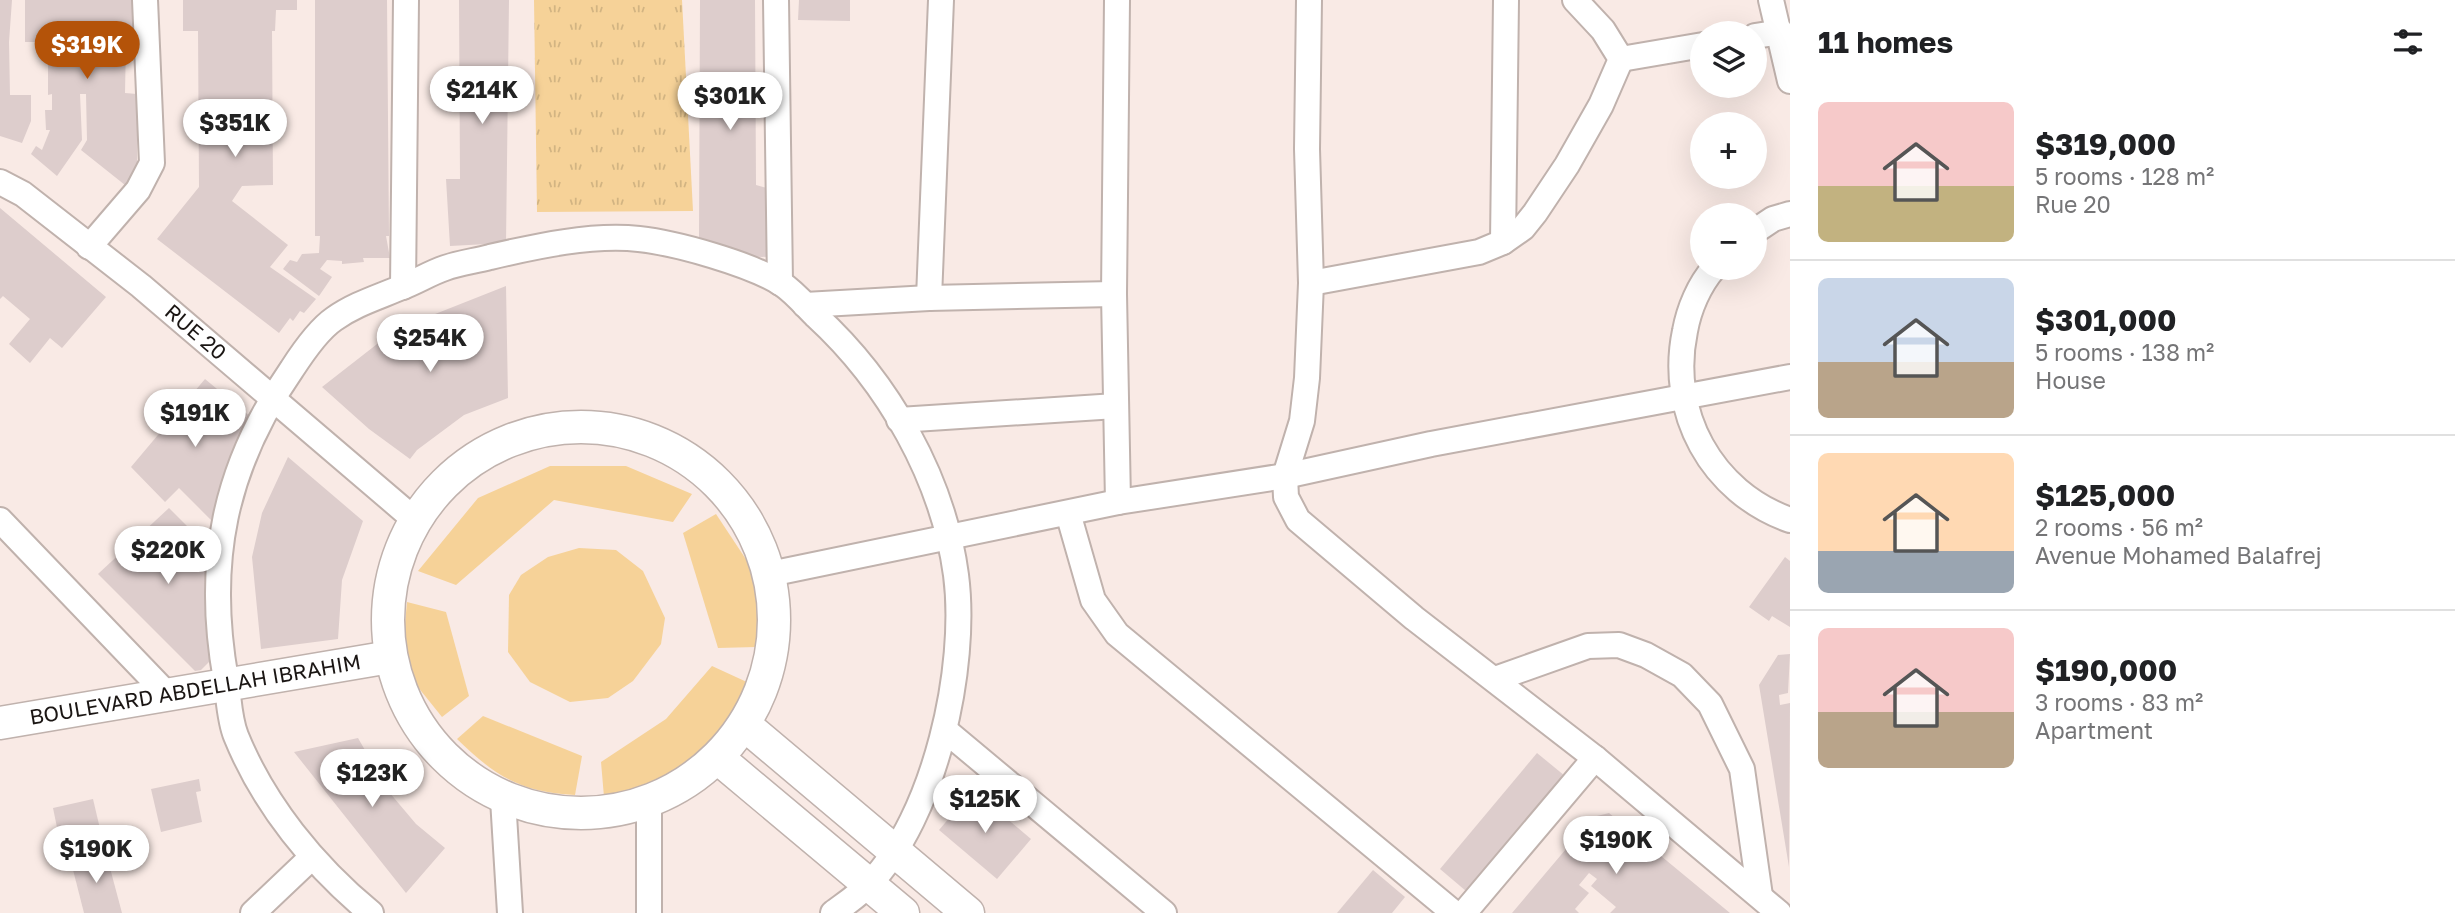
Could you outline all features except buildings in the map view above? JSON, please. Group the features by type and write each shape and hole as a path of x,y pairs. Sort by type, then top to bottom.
{"street":[{"path":"89,247 138,190 152,163 145,0"},
{"path":"403,287 406,0"},
{"path":"776,0 780,283"},
{"path":"929,298 941,0"},
{"path":"1117,0 1114,294 1118,502"},
{"path":"1309,0 1307,149 1311,284 1302,421 1285,476 1286,497 1298,520 1312,535 1595,758 1779,913"},
{"path":"1503,242 1506,0"},
{"path":"1575,0 1603,30 1621,59"},
{"path":"1771,0 1781,32 1790,80"},
{"path":"1767,34 1781,32"},
{"path":"1621,59 1690,47"},
{"path":"1311,284 1455,258 1503,242 1523,228 1567,165 1601,105 1621,59"},
{"name":"RUE 20","path":"0,182 23,194 141,286 415,520"},
{"path":"1767,223 1790,214"},
{"path":"371,913 312,857 282,817 247,761 233,730 221,654 218,549 237,470 273,397 330,321 367,300 444,268 509,253 632,238 694,250 780,283 805,305 862,364 899,421 925,472 950,535 957,581 958,636 957,665 946,730 924,789 894,853 869,885 833,913"},
{"path":"1707,280 1688,313 1679,355 1682,398 1696,438 1718,473 1750,500 1790,520"},
{"path":"805,305 929,298 1114,294"},
{"path":"770,574 1118,502 1285,476 1431,444 1790,377"},
{"path":"899,421 1116,406"},
{"path":"591,427 618,431 671,448 705,471 734,500 757,536 770,574 775,626 767,678 745,725 718,758 649,802 600,814 551,813 503,799 463,775 429,742 404,702 390,657 387,622 390,587 399,552 415,520 451,478 472,460 509,441 549,429 591,427"},
{"path":"1068,513 1093,600 1117,634 1454,913"},
{"path":"0,520 166,693"},
{"path":"1495,679 1588,646 1619,645 1646,655 1682,676 1710,704 1742,769 1760,896"},
{"name":"BOULEVARD ABDELLAH IBRAHIM","path":"0,723 390,657"},
{"path":"745,725 968,913"},
{"path":"946,730 1164,913"},
{"path":"718,758 903,913"},
{"path":"1464,913 1595,758"},
{"path":"503,799 510,913"},
{"path":"649,802 649,913"},
{"path":"253,913 312,857"}],"green space":[{"path":"534,0 682,0 693,211 537,212"},
{"path":"550,466 626,466 692,494 673,522 554,500 456,585 418,571 478,498"},
{"path":"716,514 761,582 770,610 756,647 718,648 683,533"},
{"path":"579,548 616,550 643,571 665,618 661,644 633,681 608,698 570,702 530,682 508,652 509,595 521,575 548,557"},
{"path":"407,602 446,612 469,696 442,717 401,666"},
{"path":"712,666 749,683 734,717 715,745 690,769 658,788 604,797 601,762 666,719"},
{"path":"483,716 582,756 575,795 524,786 497,772 471,752 457,739"}]}
